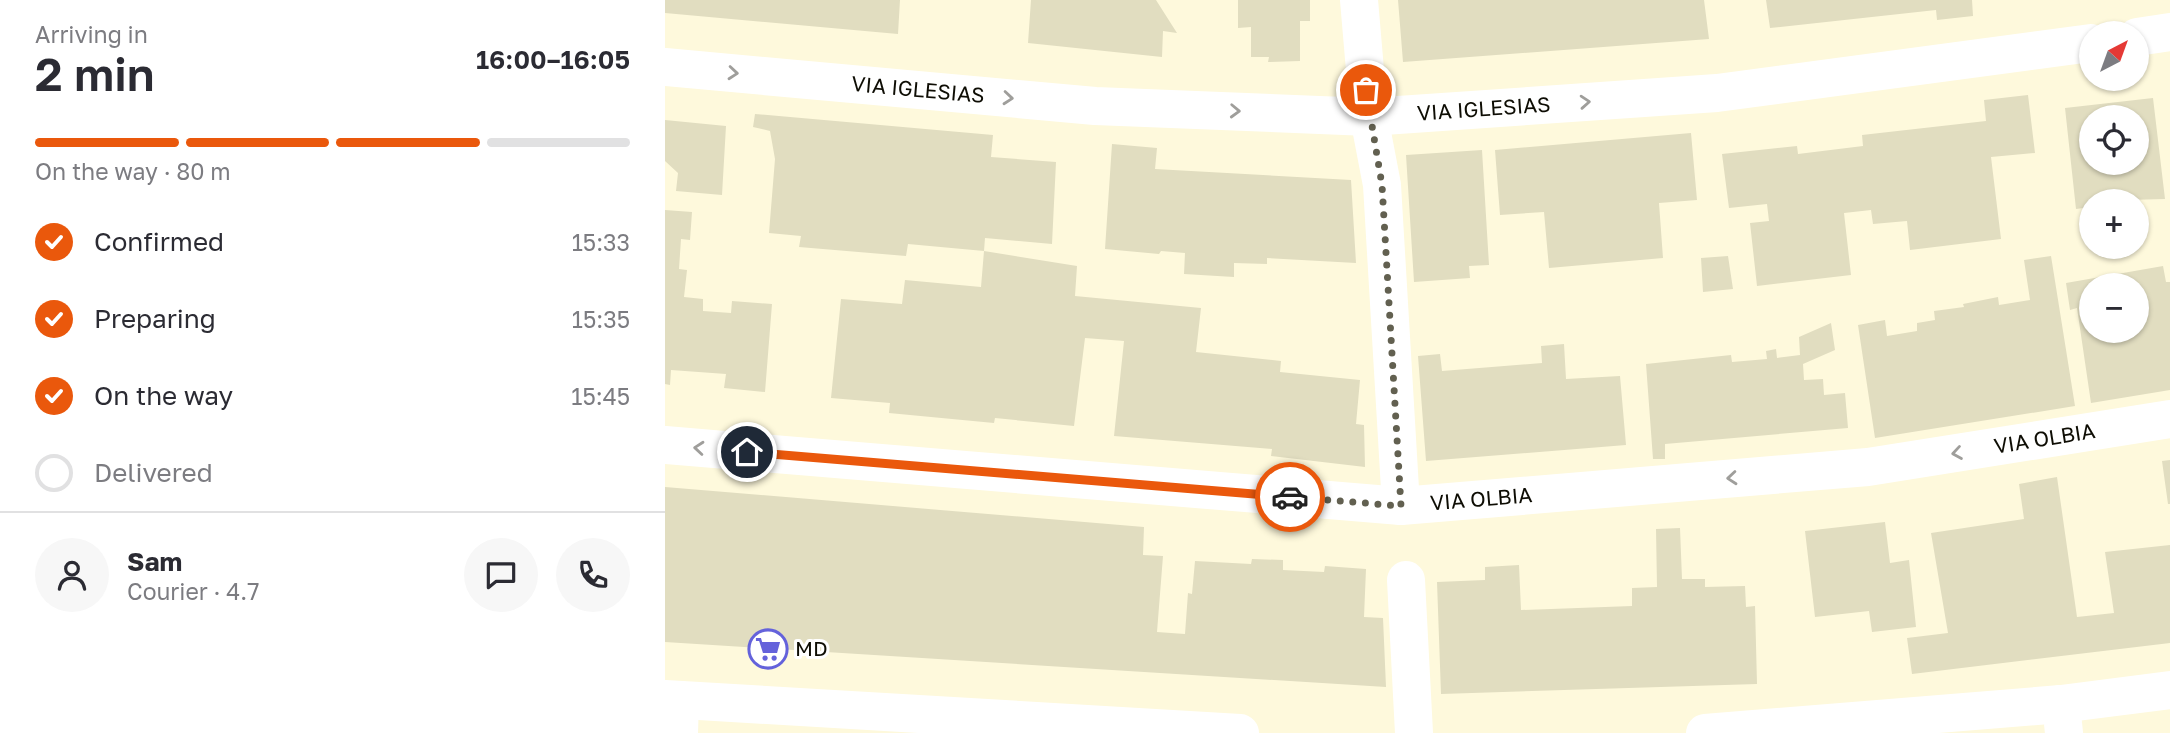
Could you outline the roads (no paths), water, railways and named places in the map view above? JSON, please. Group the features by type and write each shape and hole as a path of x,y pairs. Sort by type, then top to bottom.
{"street":[{"path":"1359,0 1369,117 1382,185 1401,506"},
{"path":"2149,35 2170,32"},
{"name":"VIA IGLESIAS","path":"665,67 1095,106 1369,117 1717,93 2079,45"},
{"name":"VIA OLBIA","path":"665,445 1401,506 1868,467 2170,419"},
{"path":"1406,580 1414,733"},
{"path":"1705,733 2062,718 2170,690"},
{"path":"675,711 1240,733"}],"place":[{"name":"MD","path":"768,649"}]}
